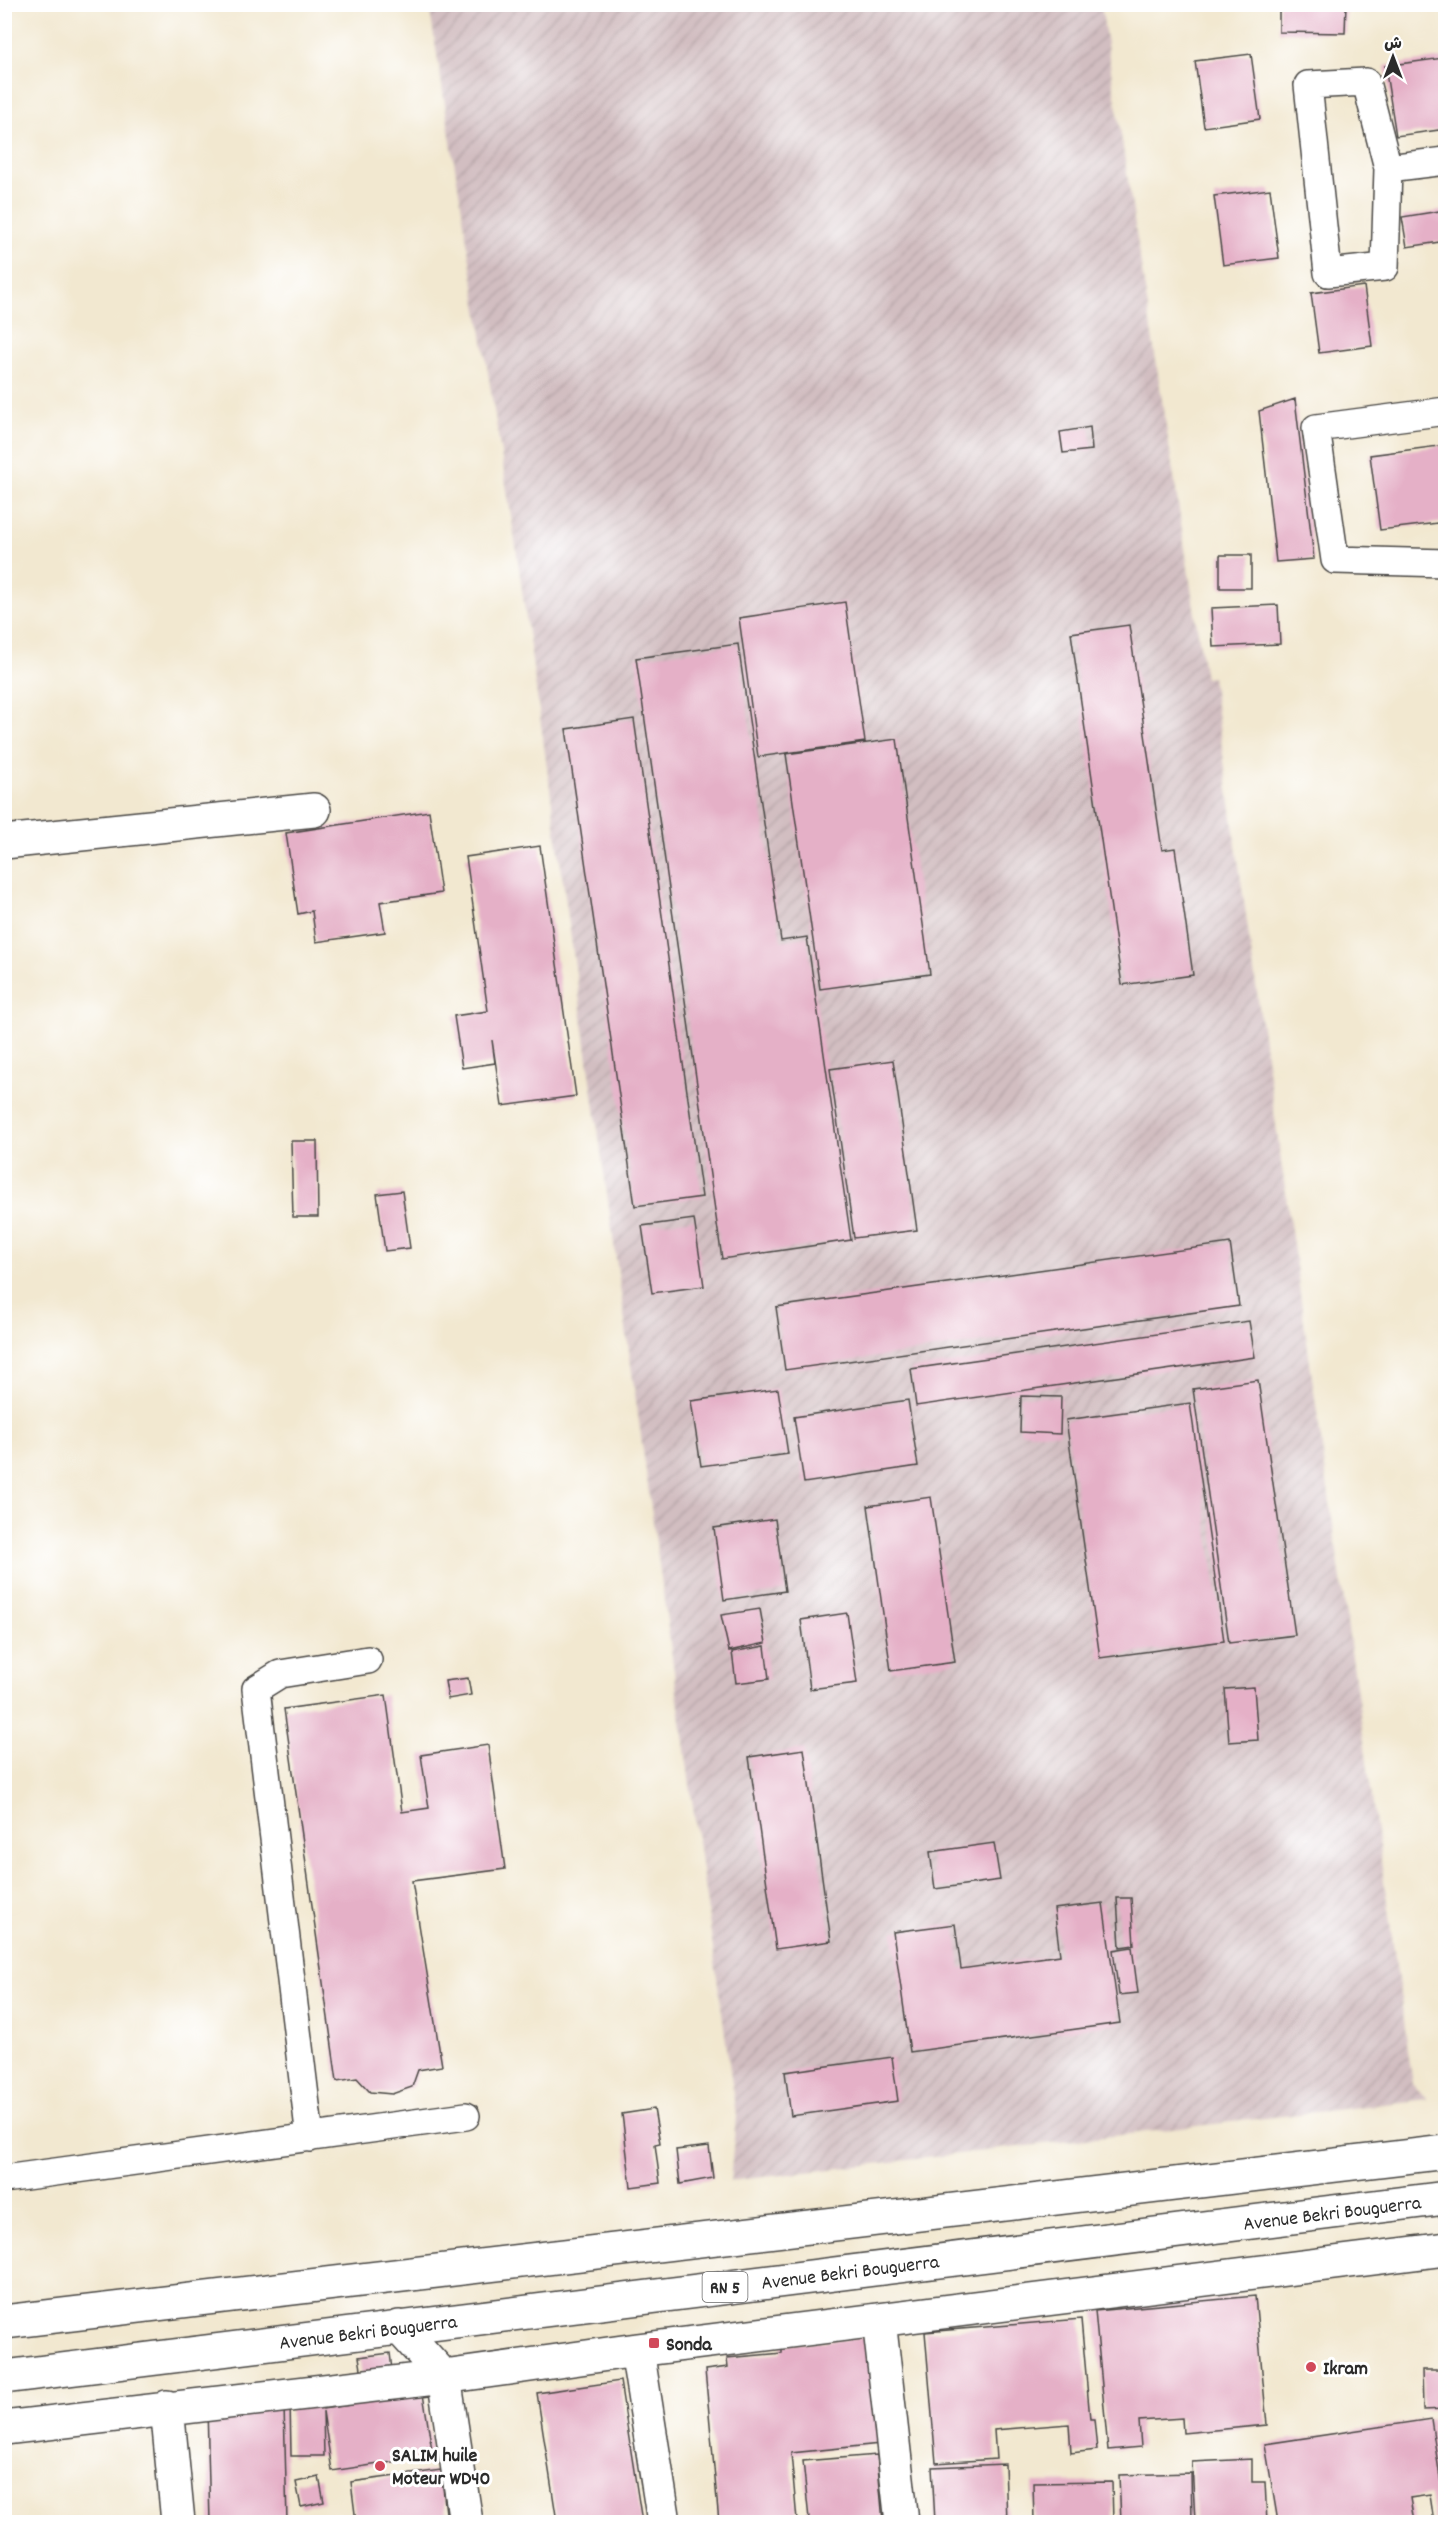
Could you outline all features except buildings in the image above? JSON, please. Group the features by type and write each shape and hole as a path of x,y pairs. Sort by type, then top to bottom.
{"main road":[{"path":"4,842 314,810"},
{"path":"4,2322 1446,2152"},
{"name":"Avenue Bekri Bouguerra","path":"4,2377 1446,2198"},
{"path":"4,2428 167,2407 444,2377 637,2350 1446,2249"},
{"path":"879,2320 902,2523"},
{"path":"399,2327 444,2377 466,2523"},
{"path":"637,2350 664,2523"},
{"path":"167,2407 178,2523"}],"lane":[{"path":"1366,82 1388,168 1385,267 1328,273 1308,85 1366,82"},
{"path":"1388,168 1446,162"},
{"path":"1446,411 1316,428 1335,560 1446,563"},
{"path":"310,2138 256,1689 280,1674 368,1660"},
{"path":"4,2179 466,2116"}],"shaded area":[{"path":"429,5 1101,5 1205,678 1212,677 1413,2084 1427,2099 730,2181 736,2117 733,2091 516,547"}],"place":[{"name":"Sonda","path":"654,2343"},
{"name":"Ikram","path":"1311,2367"},
{"name":"SALIM huile Moteur WD40","path":"380,2466"}]}
